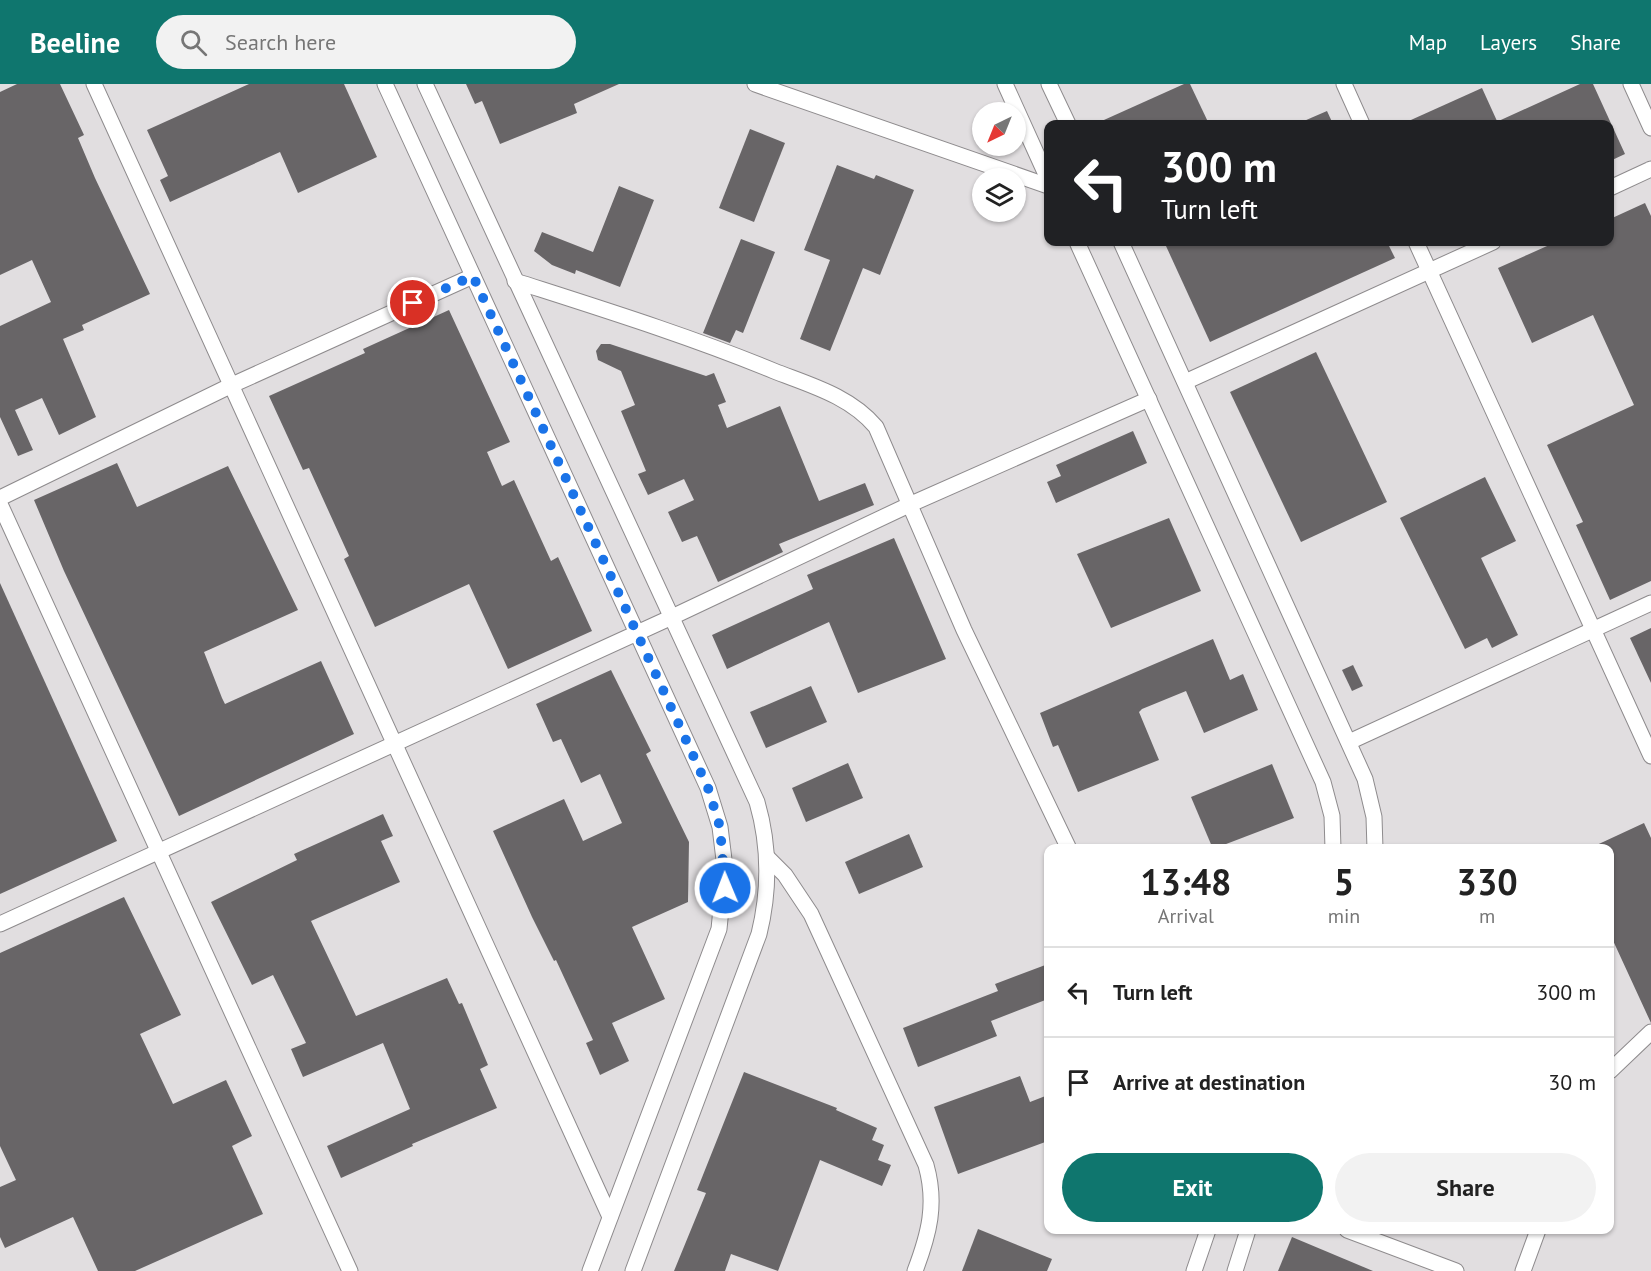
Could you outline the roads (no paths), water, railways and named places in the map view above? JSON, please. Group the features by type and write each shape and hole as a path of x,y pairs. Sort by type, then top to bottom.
{"street":[{"path":"94,84 610,1217"},
{"path":"385,84 715,807 724,847 725,888 719,929 590,1271"},
{"path":"425,84 757,802 767,857 766,896 759,934 633,1271"},
{"path":"755,84 1044,185"},
{"path":"1005,84 1044,170"},
{"path":"1049,84 1066,120"},
{"path":"1344,84 1360,120"},
{"path":"1631,84 1651,128"},
{"path":"1614,186 1651,169"},
{"path":"1079,246 1323,782 1332,816 1334,844"},
{"path":"1123,246 1365,778 1374,817 1375,844"},
{"path":"1418,246 1651,756"},
{"path":"1185,382 1484,246"},
{"path":"0,498 232,385 473,276"},
{"path":"515,281 706,343 852,404 876,427 964,630 1067,844"},
{"path":"0,924 672,617 911,504 1149,399"},
{"path":"0,504 350,1271"},
{"path":"1349,742 1651,603"},
{"path":"767,857 791,884 812,914 926,1165 932,1191 932,1219 915,1271"},
{"path":"1614,1067 1651,1032"},
{"path":"1194,1271 1207,1234"},
{"path":"1235,1271 1247,1234"},
{"path":"1358,1234 1456,1271"},
{"path":"1523,1271 1537,1234"}]}
